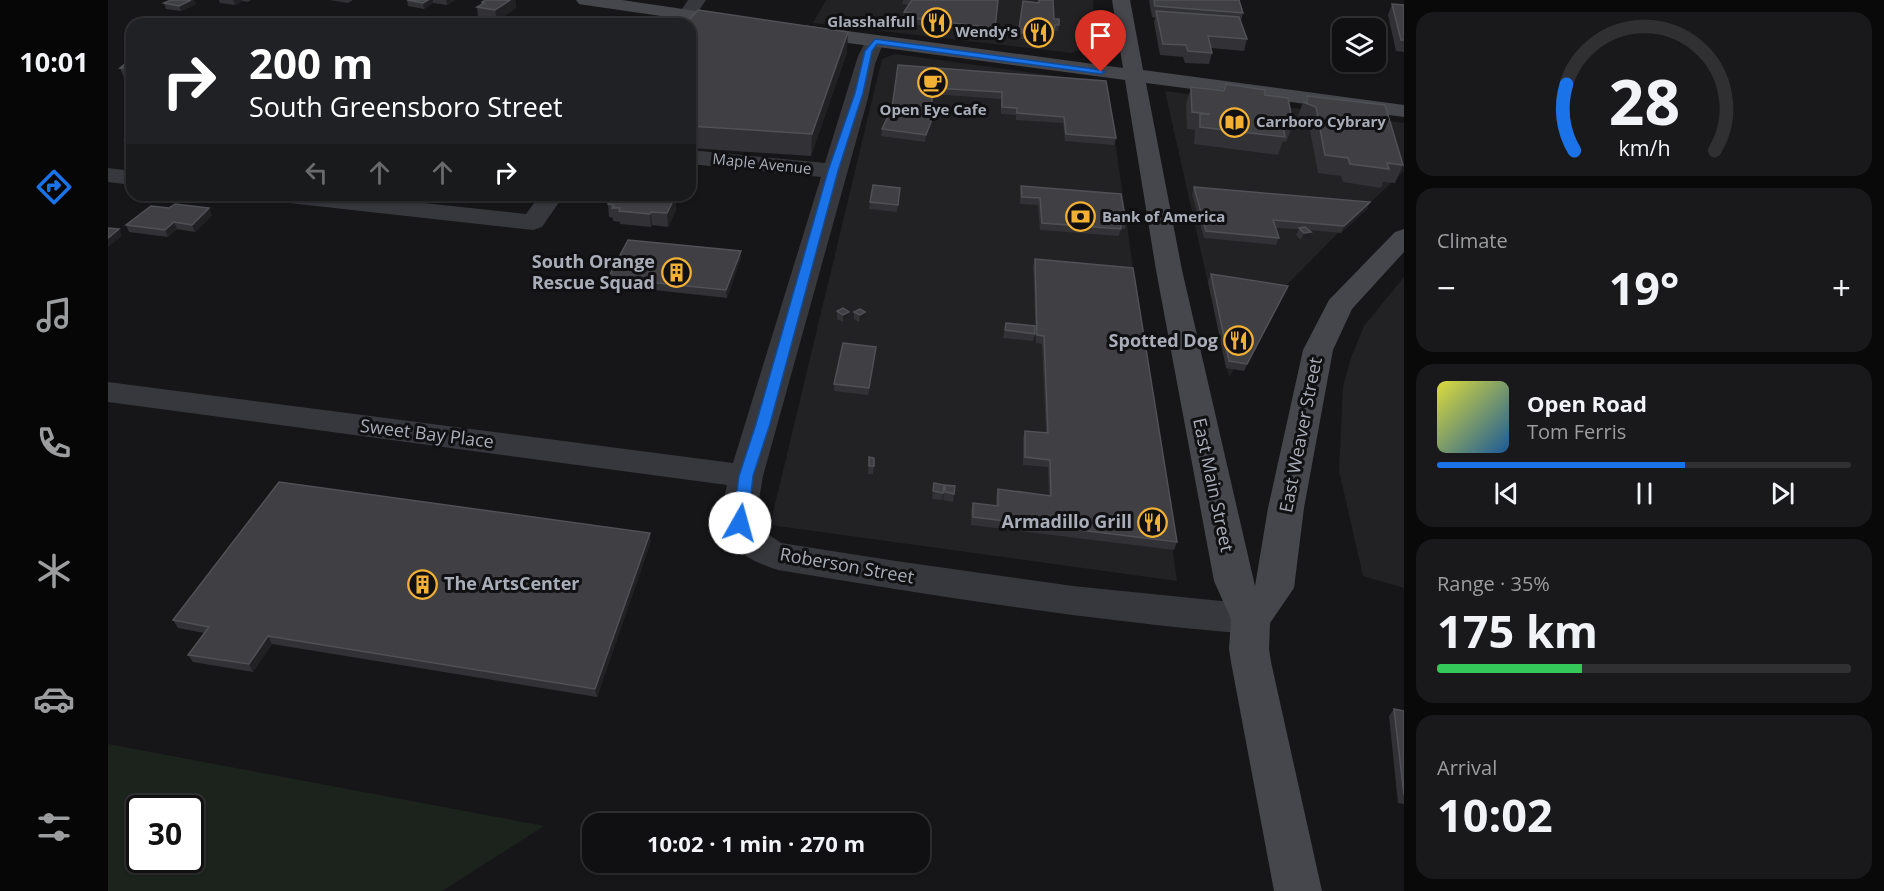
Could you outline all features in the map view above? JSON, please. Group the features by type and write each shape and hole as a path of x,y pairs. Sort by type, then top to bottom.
{"main road":[{"path":"585,0 688,13 754,25"},
{"name":"East Main Street","path":"1120,0 1169,270 1233,581 1251,619 1249,649 1251,662 1298,891"},
{"path":"789,29 1404,111"},
{"name":"East Weaver Street","path":"1251,619 1275,588 1286,508 1318,350 1339,306 1404,237"}],"street":[{"name":"Roberson Street","path":"875,41 868,51 859,93 833,171 763,424 746,476 740,523 745,535 757,546 778,556 943,582 1191,615 1251,619"},
{"name":"Maple Avenue","path":"696,158 833,171"},
{"path":"108,176 126,178"},
{"path":"336,201 533,222 548,201"},
{"name":"Sweet Bay Place","path":"108,392 746,476"}],"shaded area":[{"path":"826,0 1093,0 1096,41 1072,53 813,23"},
{"path":"895,54 1107,83 1177,581 770,525 882,59"},
{"path":"1165,91 1404,123 1404,171 1282,290 1229,377"},
{"path":"1404,277 1404,588 1363,576 1339,471 1343,387 1351,358 1364,326"},
{"path":"108,744 544,826 442,891 108,891"}],"building":[{"path":"171,0 191,0 179,6 164,3"},
{"path":"407,0 428,0 423,3"},
{"path":"486,0 510,0 495,10 477,7"},
{"path":"912,0 998,0 995,28 912,18 915,14 904,12"},
{"path":"1039,0 1053,0 1054,19 1059,19 1059,25 1055,25 1053,35 1022,33 1022,29 1019,29 1023,1 1039,3"},
{"path":"1154,0 1239,0 1243,13 1155,6"},
{"path":"1392,4 1404,5 1404,40 1401,40"},
{"path":"698,10 848,32 812,134 696,126 696,18 691,18"},
{"path":"1156,11 1239,17 1247,39 1208,36 1212,53 1188,51 1186,45 1163,44"},
{"path":"898,65 1106,81 1116,138 1066,134 1064,117 1017,113 1017,108 1002,107 1002,92 933,88 931,111 897,108 934,114 926,135 882,129 892,108"},
{"path":"1226,84 1265,90 1265,95 1288,98 1293,124 1273,121 1273,126 1283,127 1285,137 1200,127 1200,114 1210,114 1192,112 1191,87 1224,91"},
{"path":"1307,96 1385,105 1403,165 1387,163 1389,169 1350,164 1348,158 1325,155 1316,107 1303,102 1307,102"},
{"path":"873,185 900,188 898,205 870,202"},
{"name":"Bank of America","path":"1021,186 1121,194 1126,222 1120,221 1121,229 1042,223 1040,198 1022,197"},
{"path":"1194,187 1370,202 1344,226 1273,220 1279,238 1206,231"},
{"path":"610,201 673,201 667,213 651,212 650,214 619,211 620,208 612,208 614,205 608,204"},
{"path":"175,204 209,208 192,225 174,222 165,230 126,225 151,206 169,208"},
{"path":"1305,227 1311,232 1304,233 1299,228"},
{"path":"108,228 119,229 108,238"},
{"name":"South Orange Rescue Squad","path":"628,240 741,251 726,290 608,278"},
{"path":"1035,259 1133,268 1177,542 973,517 973,503 998,506 998,489 1051,496 1050,460 1025,457 1025,431 1048,433 1044,336 1037,335"},
{"path":"1211,274 1288,286 1247,364 1229,361"},
{"path":"843,308 849,312 843,315 837,311"},
{"path":"860,309 865,312 860,315 854,312"},
{"path":"1006,323 1035,326 1035,334 1005,330"},
{"path":"843,343 876,347 869,388 834,384"},
{"path":"869,457 874,458 874,466 869,466"},
{"name":"The ArtsCenter","path":"279,482 650,533 595,689 268,636 249,664 188,655 209,627 173,620"},
{"path":"934,483 944,485 943,493 933,491"},
{"path":"945,485 955,486 954,494 945,492"},
{"path":"1394,709 1404,711 1404,795"}],"place":[{"name":"Glasshalfull","path":"936,22"},
{"name":"Wendy's","path":"1039,32"},
{"name":"Open Eye Cafe","path":"933,83"},
{"name":"Carrboro Cybrary","path":"1235,122"},
{"name":"Bank of America","path":"1081,217"},
{"name":"South Orange Rescue Squad","path":"676,272"},
{"name":"Spotted Dog","path":"1239,341"},
{"name":"Armadillo Grill","path":"1153,522"},
{"name":"The ArtsCenter","path":"423,584"}],"route":[{"path":"740,523 746,476 763,424 833,171 859,93 868,51 875,41 1101,72"}]}
